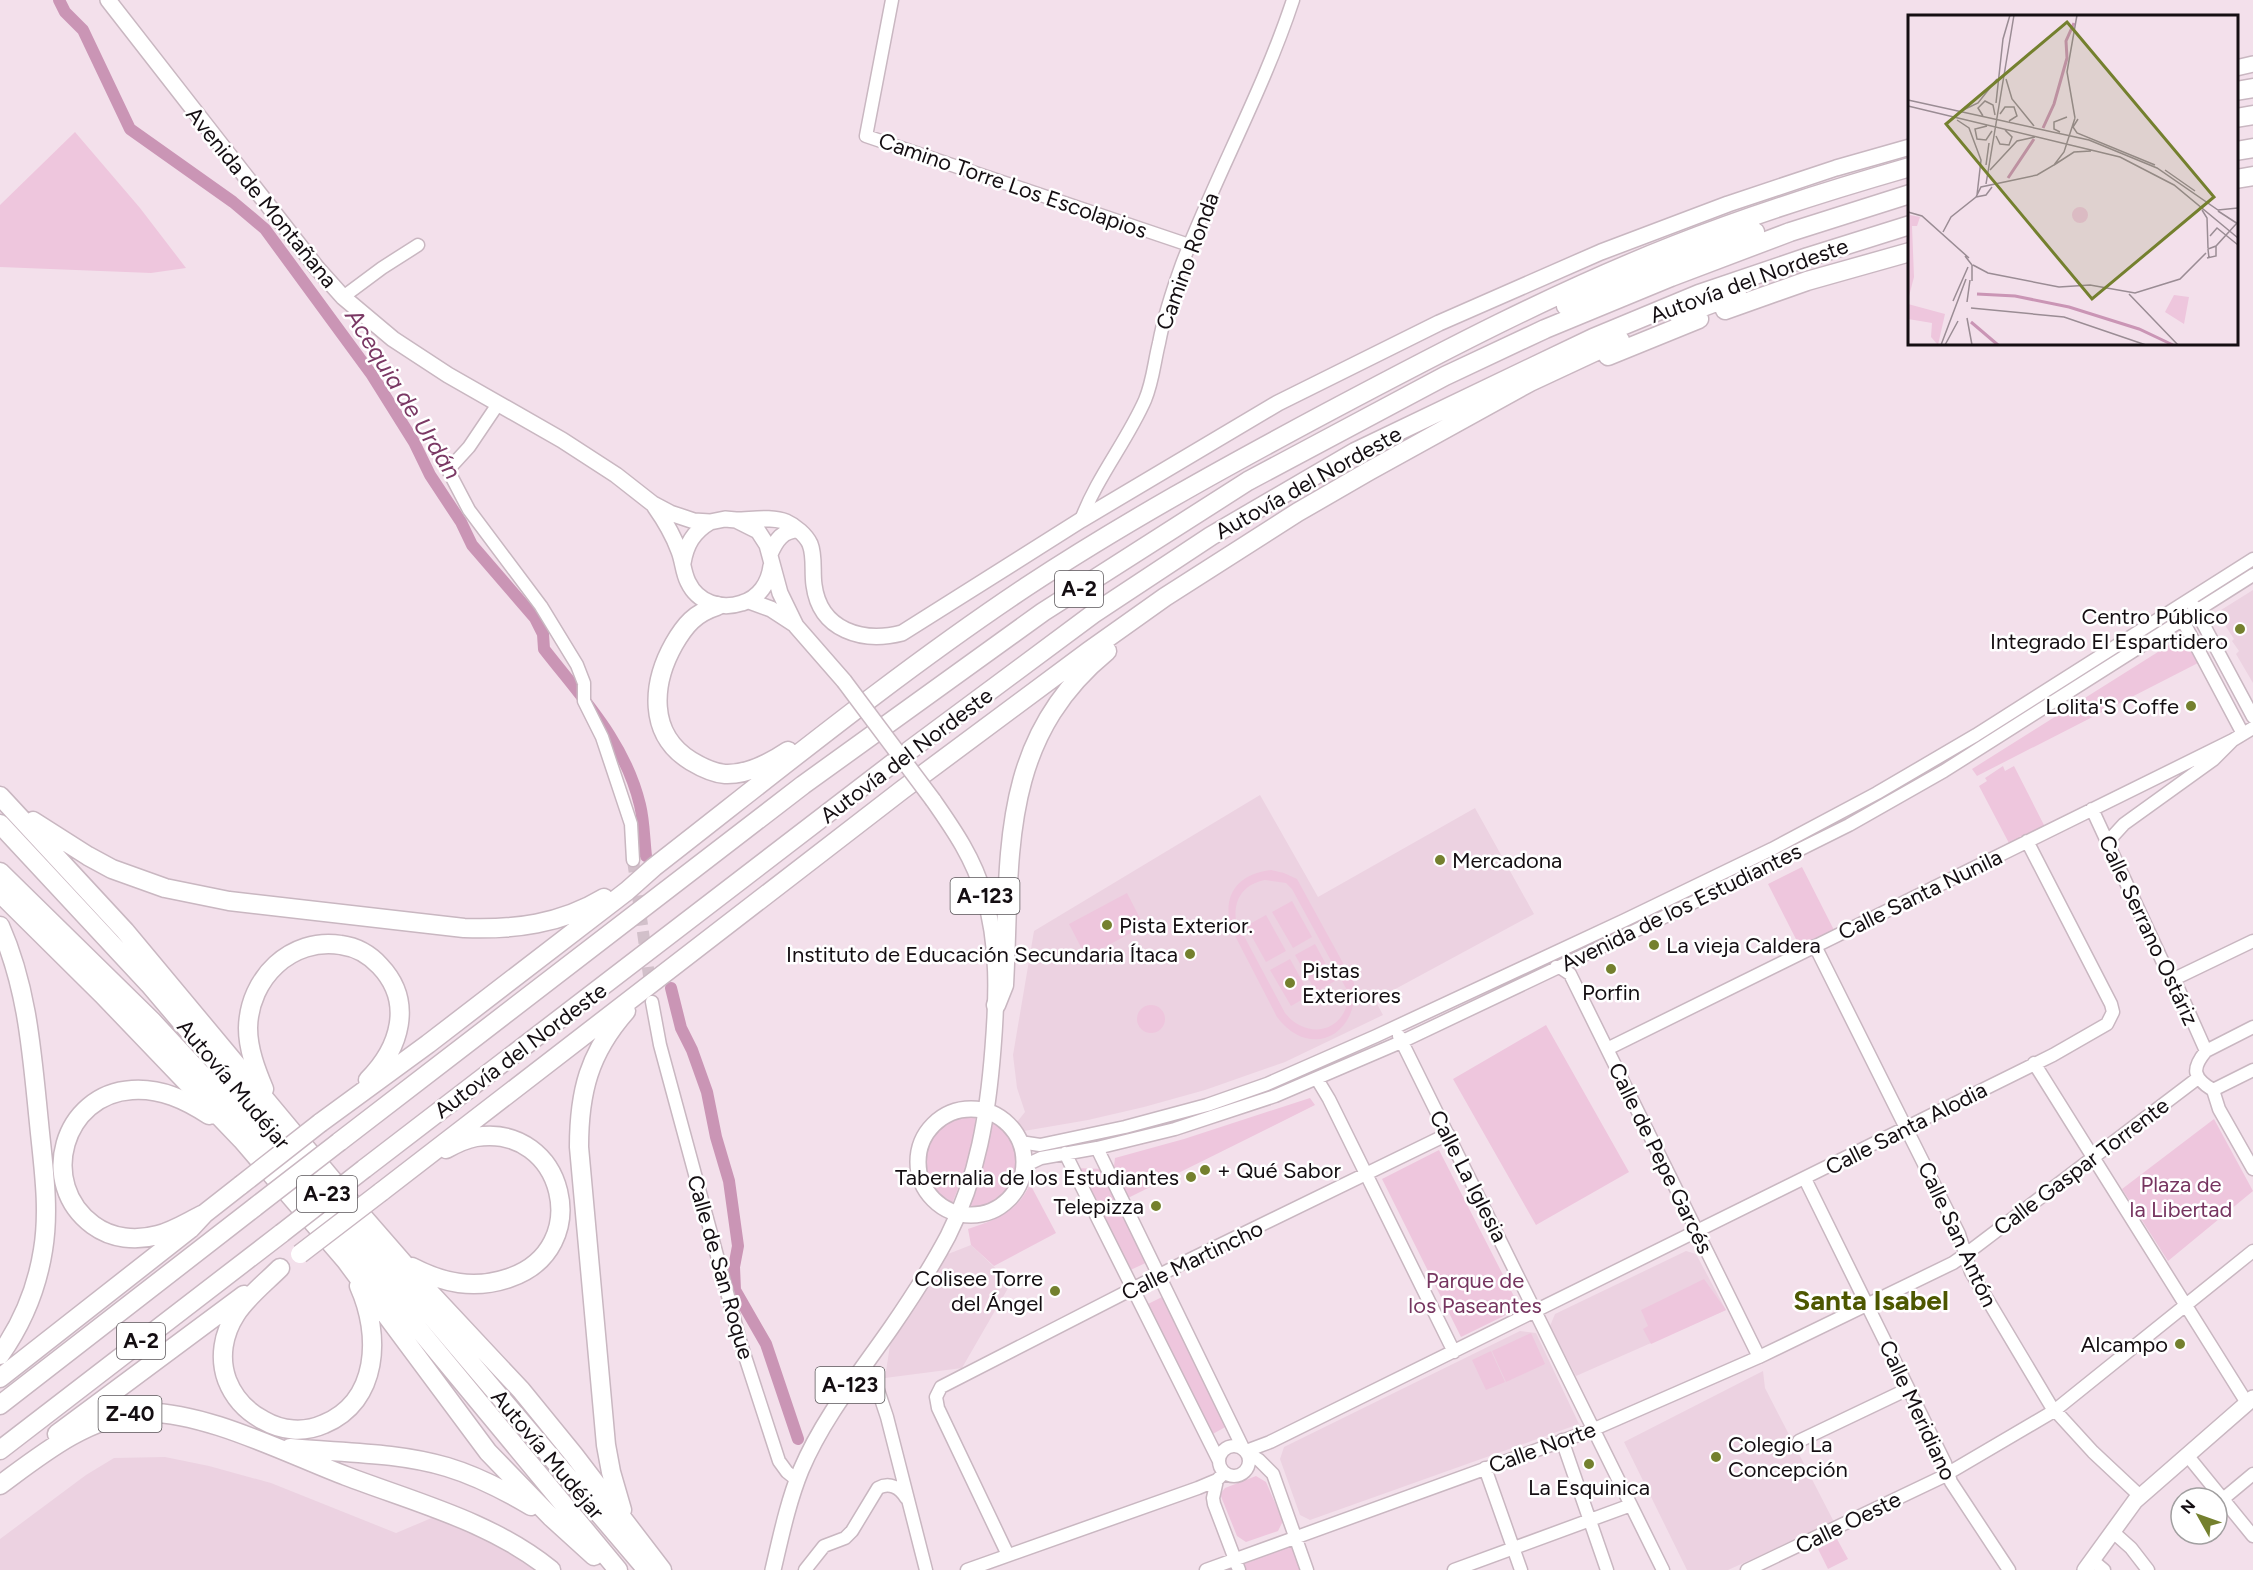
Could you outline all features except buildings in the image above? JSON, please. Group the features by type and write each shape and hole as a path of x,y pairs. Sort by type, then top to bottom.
{"highway":[{"path":"2238,91 2253,88"},
{"path":"2238,118 2253,115"},
{"path":"2238,151 2253,148"},
{"path":"0,1378 190,1229 204,1214 241,1185 503,987 844,719 1026,587 1136,518 1352,399 1500,322 1674,245 1809,196 1908,168"},
{"path":"2238,179 2253,176"},
{"name":"Autovía del Nordeste","path":"0,1405 803,785 1043,612 1170,530 1248,481 1445,376 1545,329 1671,277 1790,232 1908,195"},
{"name":"Autovía del Nordeste","path":"0,1450 947,723 1093,614 1210,536 1355,452 1593,338 1699,294 1908,226"},
{"path":"1352,399 1504,330 1674,262 1753,232 1790,232"},
{"path":"0,1477 300,1254 911,783 1165,597 1298,512 1530,382 1607,345 1686,313 1908,237"},
{"path":"1423,440 1608,356 1707,316 1807,281 1908,253"},
{"path":"996,1005 1004,985 1015,811 1031,749 1049,715 1075,680 1100,656 1144,622 1165,597"},
{"path":"717,606 688,622 667,656 657,689 656,707 660,722 674,747 686,758 711,771 737,773 768,763 826,724 844,719"},
{"path":"5,800 88,856 112,869 165,888 230,901 464,928 514,928 556,919 595,904 654,867"},
{"path":"5,800 125,932 403,1262 528,1398 662,1570"},
{"name":"Autovía Mudéjar","path":"0,824 149,984 646,1570"},
{"name":"Autovía Mudéjar","path":"0,872 152,1021 258,1136 618,1570"},
{"path":"0,893 102,994 242,1140 346,1261 414,1349 477,1437 508,1474 551,1517"},
{"path":"0,926 21,987 29,1023 46,1189 43,1249 39,1273 18,1328 0,1355"},
{"path":"273,1107 258,1074 250,1045 248,1028 254,997 267,974 279,961 293,952 314,945 344,945 365,953 388,975 398,995 401,1017 395,1040 382,1063 372,1076 326,1119"},
{"path":"632,1531 618,1498 606,1445 579,1158 579,1129 585,1082 603,1040 631,1005 675,965"},
{"path":"204,1214 159,1235 123,1238 102,1231 81,1216 66,1191 62,1164 67,1138 81,1117 99,1101 119,1092 141,1090 168,1094 189,1104 217,1120 242,1140"},
{"path":"403,1262 442,1280 474,1285 490,1284 532,1268 550,1247 560,1224 561,1201 554,1178 546,1164 516,1142 497,1137 475,1137 417,1163"},
{"path":"280,1268 245,1302 228,1329 224,1342 226,1376 237,1399 256,1416 281,1428 308,1430 344,1414 362,1392 371,1366 371,1334 366,1306 362,1292 346,1261"},
{"name":"Z-40","path":"0,1485 50,1448 97,1423 142,1413 175,1416 206,1423 275,1447 398,1456 447,1467 495,1485 551,1517 608,1570"},
{"path":"275,1447 487,1529 520,1547 551,1570"}],"main road":[{"name":"Avenida de Montañana","path":"108,0 293,238 343,297 393,339 593,460 653,504"},
{"path":"2238,68 2253,64"},
{"path":"653,504 683,518 710,522 725,519 781,520 806,537 812,548 814,586 820,606 826,614 848,632 878,637 897,634 911,628 1081,520 1278,403 1438,324 1601,252 1728,204 1836,168 1908,148"},
{"path":"653,504 671,533 688,583 695,594 717,606 734,606 749,601 759,593 766,583 771,558 782,536 790,531 798,530"},
{"name":"A-123","path":"736,520 758,531 771,558 780,593 796,626 843,681 933,800 966,850 985,896 993,938 996,1005 987,1110 976,1163 958,1214 913,1296 865,1364 811,1449 797,1480 773,1570"},
{"path":"683,563 688,543 710,522"},
{"name":"A-123","path":"749,601 771,609 796,626"},
{"path":"965,1110 987,1110 1008,1124 1020,1142 1024,1166 1016,1190 1002,1206 981,1215 958,1214 945,1209 926,1190 922,1182 918,1165 920,1148 934,1125 948,1115 965,1110"},
{"path":"2093,1567 2112,1531 2140,1496 2250,1400"}],"street":[{"name":"Camino Torre Los Escolapios","path":"892,0 866,136 1189,245"},
{"name":"Camino Ronda","path":"1081,520 1092,493 1144,403 1153,381 1159,342 1189,245 1210,193 1277,49 1293,0"},
{"path":"343,297 382,267 418,245"},
{"path":"498,404 470,447 448,470 469,510 541,606 577,664 584,683 584,701 602,737 631,824 633,860"},
{"name":"Avenida de los Estudiantes","path":"1020,1142 1040,1144 1145,1123 1268,1084 1395,1027 1772,849 1866,799 1976,735 2253,559"},
{"name":"Avenida de los Estudiantes","path":"1024,1166 1037,1159 1097,1148 1203,1120 1317,1079 1401,1042 1768,867 1849,825 1944,771 2253,575"},
{"path":"2190,599 2253,717"},
{"path":"2109,846 2113,836 2124,824 2213,760 2243,734 2183,621 2190,599"},
{"name":"Calle Santa Nunila","path":"1607,1049 2243,734"},
{"name":"Calle Serrano Ostáriz","path":"2092,809 2206,1051"},
{"name":"Calle Santa Alodia","path":"1246,1451 1270,1442 1697,1230 1805,1179 1906,1126 2053,1055 2100,1029 2111,1019 2113,1012 2111,1004 2028,841"},
{"path":"2174,979 2253,941"},
{"name":"Calle San Antón","path":"1815,946 1961,1238 1971,1272 2054,1411 2100,1460 2140,1496"},
{"name":"Calle de Pepe Garcés","path":"1556,967 1570,974 1759,1357"},
{"name":"Calle de San Roque","path":"652,1002 660,1045 741,1344 779,1461 797,1480"},
{"name":"Calle La Iglesia","path":"1395,1027 1663,1570"},
{"path":"2253,1027 2206,1051 2196,1067 2198,1078 2213,1090 2219,1109 2253,1169"},
{"path":"2034,1063 2185,1305 2250,1400"},
{"path":"2213,1090 2253,1070"},
{"name":"Calle Gaspar Torrente","path":"1869,1304 1966,1254 2198,1078"},
{"path":"1317,1079 1454,1352"},
{"path":"1135,1139 1145,1123"},
{"name":"Calle Martincho","path":"1008,1555 938,1408 936,1400 939,1390 951,1380 1448,1134"},
{"path":"967,1570 1198,1488 1221,1477 1235,1477 1243,1474 1249,1464 1246,1451 1097,1148"},
{"path":"1065,1153 1219,1461 1221,1477 1213,1498"},
{"name":"Calle Meridiano","path":"1805,1179 1869,1304 1951,1482 2009,1570"},
{"name":"Calle Oeste","path":"1747,1570 1948,1472 2054,1411 2253,1251"},
{"name":"Calle Norte","path":"1206,1570 1237,1565 1295,1537 1592,1430 1759,1357 1869,1304"},
{"path":"865,1364 879,1393 906,1489 906,1498"},
{"path":"1799,1441 1908,1389"},
{"path":"1562,1440 1607,1570"},
{"path":"1219,1461 1222,1453 1228,1447 1236,1446 1259,1460 1273,1474 1307,1570"},
{"path":"2187,1455 2212,1486"},
{"path":"1485,1468 1521,1570"},
{"path":"2229,1494 2253,1474"},
{"path":"805,1570 824,1546 845,1538 852,1531 878,1488 884,1485 893,1486 902,1491 906,1498 926,1570"},
{"path":"1198,1488 1213,1498 1237,1565"},
{"path":"1454,1570 1631,1505"},
{"path":"2229,1506 2253,1536"},
{"path":"2112,1531 2131,1548 2148,1570"}],"shaded area":[{"name":"Centro Público Integrado El Espartidero","path":"2253,590 2253,683 2236,654 2239,651 2232,641 2234,639 2219,616 2221,610"},
{"name":"Instituto de Educación Secundaria Ítaca","path":"1260,795 1318,897 1475,808 1534,914 1375,1000 1383,1015 1285,1062 1205,1090 1144,1107 1024,1131 1017,1122 1025,1112 1017,1088 1013,1055 1034,931"},
{"path":"971,1245 1011,1283 962,1368 885,1378 890,1345 948,1254"},
{"path":"1686,1251 1696,1254 1726,1310 1576,1376 1550,1326 1555,1314"},
{"path":"1520,1331 1536,1333 1579,1424 1310,1520 1300,1515 1280,1459 1284,1447"},
{"name":"Colegio La Concepción","path":"1763,1371 1765,1388 1834,1522 1728,1570 1687,1570 1624,1442"},
{"path":"165,1457 271,1483 396,1533 434,1517 471,1528 538,1570 0,1570 0,1539 86,1475 114,1458"}],"green space":[{"path":"75,132 140,208 186,268 151,273 0,267 0,205"},
{"path":"2177,640 2201,654 2198,663 1977,776 1972,769"},
{"path":"2003,766 2005,771 2014,766 2045,827 2010,845 1979,786 1987,781 1985,778"},
{"path":"1802,867 1835,932 1801,949 1768,884"},
{"path":"1271,870 1297,879 1354,983 1354,1001 1349,1016 1341,1028 1330,1036 1317,1039 1304,1038 1290,1030 1277,1017 1232,930 1229,907 1234,889 1240,882 1259,872","holes":["1265,880 1286,883 1292,889 1348,992 1347,1005 1342,1016 1326,1028 1305,1027 1294,1022 1285,1013 1236,921 1238,899 1251,885"]},
{"name":"Pista Exterior.","path":"1127,893 1144,926 1086,957 1069,924"},
{"path":"1292,901 1312,937 1293,948 1272,912"},
{"path":"1266,915 1286,951 1266,962 1246,926"},
{"path":"1315,944 1335,981 1316,992 1295,955"},
{"name":"Pistas Exteriores","path":"1290,959 1310,995 1291,1006 1270,970"},
{"path":"1151,1005 1161,1009 1165,1019 1161,1029 1151,1033 1141,1029 1137,1019 1141,1009"},
{"path":"1546,1025 1629,1172 1536,1225 1453,1079"},
{"path":"1310,1098 1315,1105 1128,1198 1114,1166 1115,1158 1184,1139"},
{"path":"975,1115 974,1134 968,1160 960,1185 949,1206 935,1194 927,1179 924,1164 925,1148 931,1135 942,1124 957,1117"},
{"name":"Plaza de la Libertad","path":"2214,1119 2253,1191 2168,1261 2122,1189"},
{"path":"995,1122 1008,1134 1016,1148 1019,1161 1017,1175 1011,1188 1001,1198 988,1206 971,1211 969,1209"},
{"name":"Parque de los Paseantes","path":"1439,1150 1520,1308 1461,1337 1382,1179"},
{"path":"1072,1168 1106,1169 1152,1260 1124,1273"},
{"path":"1030,1184 1056,1233 994,1266 971,1245 968,1229 1005,1214 1019,1202"},
{"path":"1704,1279 1726,1310 1651,1344 1643,1329 1648,1326 1641,1310"},
{"path":"1164,1296 1229,1425 1209,1436 1144,1306"},
{"path":"1531,1333 1545,1364 1506,1382 1492,1351"},
{"path":"1491,1351 1505,1382 1486,1390 1472,1360"},
{"path":"1256,1476 1266,1482 1283,1521 1278,1531 1246,1542 1237,1536 1220,1494 1225,1488"},
{"path":"1837,1539 1848,1559 1828,1569 1818,1549"},
{"path":"1292,1545 1302,1570 1246,1570 1244,1564"}],"waterway":[{"name":"Acequia de Urdán","path":"59,0 65,12 83,30 130,129 233,202 265,229 372,375 414,442 430,475 461,522 472,545 535,618 543,634 544,649 587,703 613,741 633,782 640,805 646,856"},
{"name":"Acequia de Urdán","path":"671,988 681,1028 692,1050 707,1092 716,1137 729,1181 738,1246 734,1267 735,1290 766,1344 798,1439"}],"tunnel":[{"path":"633,860 651,990"}],"place":[{"name":"Centro Público Integrado El Espartidero","path":"2240,629"},
{"name":"Lolita'S Coffe","path":"2191,706"},
{"name":"Mercadona","path":"1440,860"},
{"name":"Pista Exterior.","path":"1107,925"},
{"name":"La vieja Caldera","path":"1654,945"},
{"name":"Instituto de Educación Secundaria Ítaca","path":"1190,954"},
{"name":"Porfin","path":"1611,969"},
{"name":"Pistas Exteriores","path":"1290,983"},
{"name":"+ Qué Sabor","path":"1205,1170"},
{"name":"Tabernalia de los Estudiantes","path":"1191,1177"},
{"name":"Telepizza","path":"1156,1206"},
{"name":"Colisee Torre del Ángel","path":"1055,1291"},
{"name":"Alcampo","path":"2180,1344"},
{"name":"Colegio La Concepción","path":"1716,1457"},
{"name":"La Esquinica","path":"1589,1464"}],"district":[{"name":"Santa Isabel","path":"1871,1300"}]}
